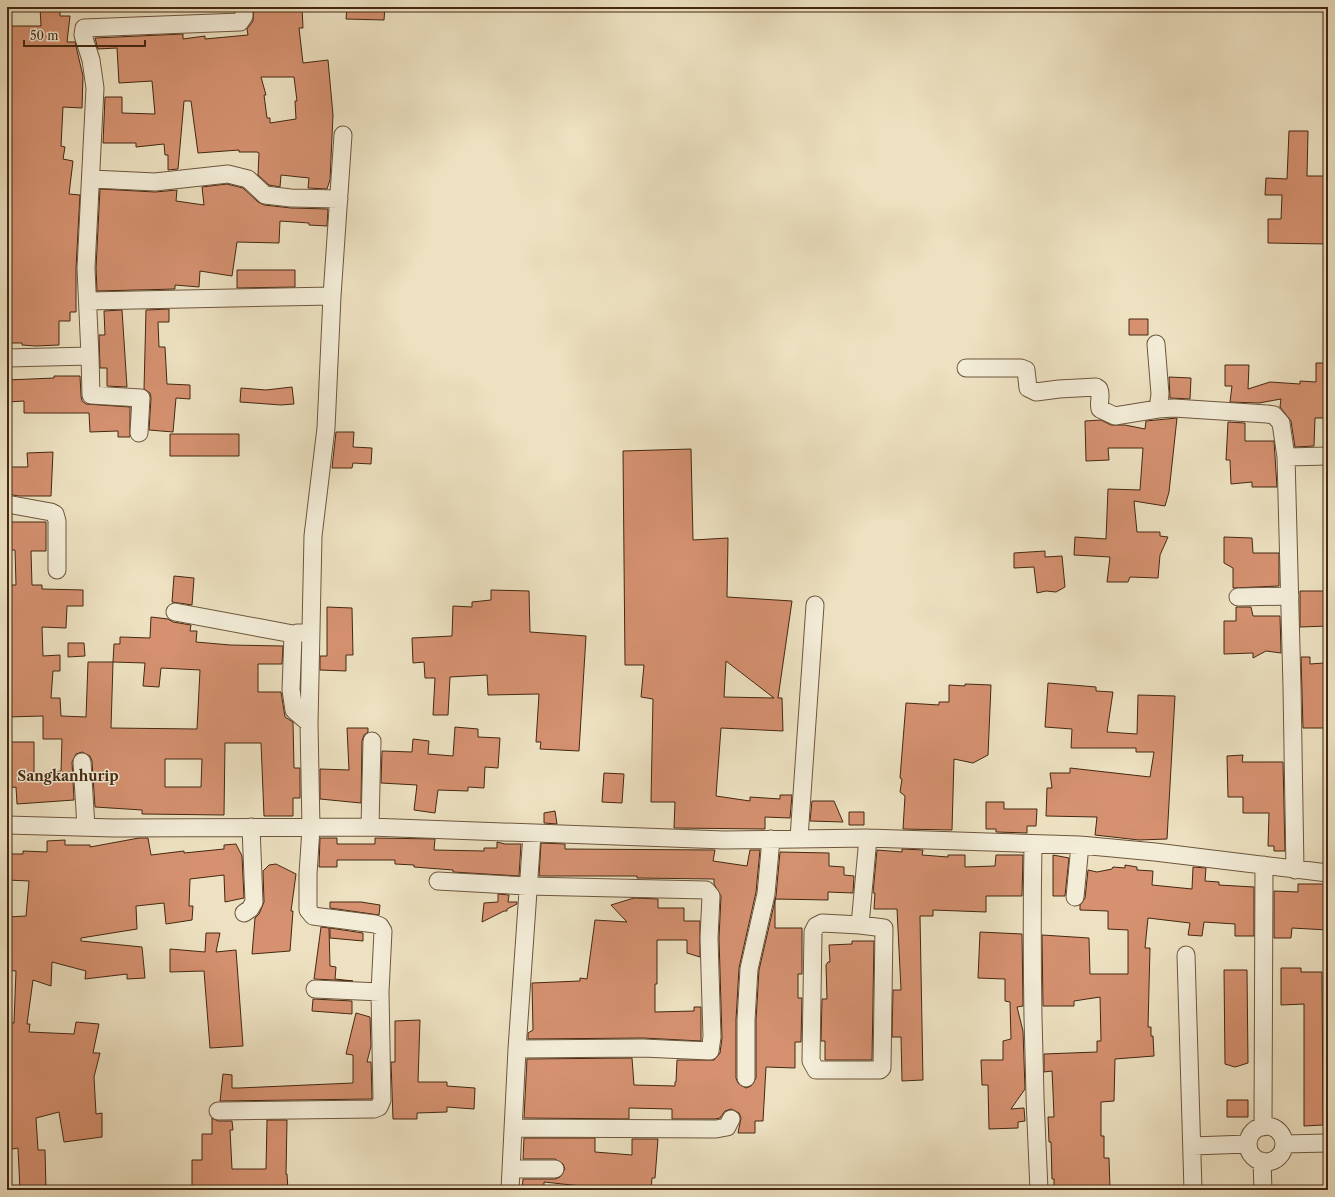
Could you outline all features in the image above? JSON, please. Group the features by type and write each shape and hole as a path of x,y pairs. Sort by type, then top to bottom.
{"street":[{"path":"139,433 141,398 90,395 87,232 92,179 95,88 92,60 83,35 84,28 240,22 244,16 244,7"},
{"path":"218,1111 377,1108 381,1104 382,1100 380,992 383,935 380,926 310,914 308,874 311,828 301,665 302,633 326,428 332,296 343,135"},
{"path":"92,179 155,182 228,174 248,179 265,195 291,198 339,199"},
{"path":"88,301 332,296"},
{"path":"1156,344 1160,394 1158,409"},
{"path":"7,358 90,356"},
{"path":"966,368 1021,368 1026,370 1028,374 1028,388 1036,392 1096,387 1101,393 1099,400 1100,409 1115,416 1174,408 1274,416 1281,423 1286,458 1295,870"},
{"path":"1286,458 1328,456"},
{"path":"7,504 55,514 58,521 56,570"},
{"path":"1238,598 1290,596"},
{"path":"799,838 815,605"},
{"path":"175,612 302,633"},
{"path":"370,827 372,741"},
{"path":"82,762 86,827"},
{"path":"7,825 86,827 370,827 724,840 868,838 1080,845 1155,852 1328,873"},
{"path":"244,912 250,909 254,902 251,827"},
{"path":"510,1190 517,1049 532,834"},
{"path":"861,917 868,838"},
{"path":"746,1078 746,1020 749,969 766,894 771,839"},
{"path":"1033,844 1031,933 1035,1114 1039,1190"},
{"path":"1075,898 1080,845"},
{"path":"1263,1127 1264,865"},
{"path":"438,881 529,881 708,891 711,896 709,938 712,1048 710,1051 643,1048 517,1049"},
{"path":"861,917 884,928 886,932 882,1068 880,1070 816,1070 811,1061 814,928 822,923 861,917"},
{"path":"1186,955 1192,1190"},
{"path":"315,989 380,992"},
{"path":"513,1128 712,1130 727,1127 731,1119"},
{"path":"1263,1127 1275,1129 1283,1138 1284,1144 1279,1156 1275,1160 1262,1161 1252,1155 1248,1144 1252,1132 1263,1127"},
{"path":"1284,1144 1328,1143"},
{"path":"1192,1146 1248,1144"},
{"path":"1262,1161 1263,1190"},
{"path":"511,1169 555,1169"}],"building":[{"path":"40,7 60,7 60,16 70,16 67,42 75,42 83,76 82,108 63,107 61,146 65,147 63,159 73,161 69,194 80,195 76,268 76,312 70,312 70,321 59,321 59,345 36,346 22,345 22,343 7,343 7,26 41,26"},
{"path":"254,7 302,7 303,28 299,28 303,63 328,60 333,115 330,180 327,189 308,188 309,178 281,175 280,187 269,185 258,175 259,153 257,152 239,152 239,150 198,153 191,101 184,101 178,169 168,170 168,155 165,155 164,144 136,147 136,143 103,143 105,97 122,97 122,113 155,114 152,81 119,83 117,48 98,49 95,38 183,34 183,39 205,36 205,39 248,35 247,29 253,21","holes":["261,77 294,77 297,101 295,101 296,119 270,123 270,118 267,118 264,95 266,95"]},
{"path":"347,7 385,7 384,20 346,19"},
{"path":"1289,131 1308,131 1307,176 1326,176 1328,244 1268,243 1268,219 1281,219 1282,195 1265,195 1266,178 1287,179"},
{"path":"227,184 243,188 258,202 264,205 291,208 328,209 327,226 280,221 279,243 237,242 232,276 200,271 199,287 175,285 175,289 97,291 96,268 100,189 155,192 177,190 176,201 204,205 202,187"},
{"path":"237,270 295,270 295,287 237,288"},
{"path":"169,309 169,322 158,322 159,347 165,347 167,384 190,385 190,399 176,398 173,432 149,430 151,398 150,393 144,389 146,310"},
{"path":"122,310 127,387 107,386 107,368 100,368 99,335 105,335 104,311"},
{"path":"1129,319 1148,319 1148,335 1129,335"},
{"path":"1316,363 1328,363 1328,418 1315,418 1314,446 1295,447 1291,421 1280,407 1281,399 1259,403 1230,402 1232,386 1225,386 1225,365 1249,365 1248,389 1270,382 1300,384 1300,381 1316,382"},
{"path":"54,376 80,376 82,401 86,404 130,407 130,437 118,437 118,431 90,432 89,413 24,413 24,401 7,402 7,380 54,378"},
{"path":"1169,377 1191,378 1190,399 1170,398"},
{"path":"292,387 294,404 281,405 240,402 241,388 266,390"},
{"path":"1177,418 1169,492 1165,506 1134,501 1137,532 1160,532 1160,536 1168,537 1160,555 1158,578 1130,577 1128,582 1107,582 1110,557 1074,555 1075,537 1106,539 1108,489 1140,490 1143,448 1108,448 1109,460 1086,461 1085,421 1101,420 1111,425 1125,425 1145,429 1146,421"},
{"path":"1228,422 1245,423 1245,441 1274,441 1277,487 1252,487 1252,482 1231,484 1230,460 1226,460"},
{"path":"336,432 354,432 353,447 372,448 371,464 353,463 352,468 332,468"},
{"path":"170,434 239,434 239,456 170,456"},
{"path":"691,449 693,540 728,538 727,597 792,601 778,698 782,698 783,731 721,728 716,796 750,801 750,797 780,799 780,795 792,795 790,818 765,817 765,829 674,828 675,802 651,802 653,699 641,697 644,665 625,665 623,451","holes":["726,661 774,698 724,697"]},
{"path":"53,452 51,496 19,496 7,494 7,467 28,467 27,453"},
{"path":"7,522 46,522 46,551 31,551 32,585 42,585 42,589 83,590 83,606 67,606 66,628 42,627 43,656 60,655 60,671 53,671 51,698 60,698 61,716 86,717 88,662 113,662 114,644 120,644 120,637 150,638 151,617 168,619 173,622 191,625 190,631 197,631 196,642 230,645 283,646 282,664 258,664 258,692 281,692 285,717 293,722 294,768 300,768 300,798 293,798 293,816 264,816 261,743 225,743 224,815 142,814 142,810 95,807 92,761 90,756 82,752 76,754 72,762 74,800 17,804 16,787 7,788 7,742 34,742 34,775 61,771 62,739 43,739 43,716 7,717 7,585 16,585 15,550 7,550","holes":["113,662 145,663 143,686 159,687 161,668 200,670 197,729 111,728","165,759 202,759 201,787 165,787"]},
{"path":"1224,537 1252,538 1253,553 1279,553 1279,586 1233,588 1233,568 1224,563"},
{"path":"1045,551 1045,557 1062,556 1065,587 1056,592 1046,591 1037,593 1034,567 1014,568 1014,553"},
{"path":"174,576 194,578 192,605 172,602"},
{"path":"491,590 529,591 530,632 586,636 579,751 540,749 541,742 536,742 539,694 488,695 487,675 450,677 448,715 433,715 435,678 425,678 424,662 413,663 412,638 452,636 453,606 472,607 472,602 491,600"},
{"path":"1300,591 1325,591 1325,595 1328,595 1328,626 1300,627"},
{"path":"327,607 352,608 353,655 346,655 346,671 320,670 320,656 327,656"},
{"path":"1236,607 1251,607 1253,616 1280,616 1281,653 1266,651 1253,658 1253,653 1224,654 1224,621 1236,621"},
{"path":"68,643 84,643 85,656 68,657"},
{"path":"1301,657 1310,657 1310,664 1324,663 1324,687 1328,687 1328,728 1303,728"},
{"path":"1048,683 1096,687 1096,691 1113,692 1107,732 1137,734 1138,695 1175,696 1167,839 1139,840 1095,835 1097,817 1046,816 1047,788 1052,788 1050,773 1070,773 1070,768 1150,777 1154,752 1136,752 1136,748 1071,748 1072,729 1045,727"},
{"path":"965,684 991,685 988,755 973,763 954,759 952,830 903,829 905,796 900,792 902,779 900,778 906,703 939,705 939,702 949,702 949,685 965,686"},
{"path":"455,727 478,729 478,737 500,738 498,768 485,767 484,788 468,787 468,791 438,790 435,813 414,810 417,785 381,783 382,751 412,752 413,739 429,741 428,754 453,756"},
{"path":"347,728 368,728 368,732 364,735 362,741 361,803 320,799 320,769 349,770"},
{"path":"1243,755 1242,762 1283,762 1285,851 1274,851 1274,846 1268,846 1269,813 1243,813 1243,797 1228,797 1227,756"},
{"path":"604,773 624,774 622,803 602,802"},
{"path":"812,801 834,801 843,822 810,821"},
{"path":"986,802 1004,802 1004,809 1037,809 1036,826 1027,826 1027,833 996,832 996,829 986,829"},
{"path":"555,811 557,824 544,823 544,813"},
{"path":"849,812 864,812 864,825 849,825"},
{"path":"139,838 148,838 151,855 184,851 184,853 224,849 224,845 236,844 242,856 244,898 225,902 224,875 190,879 189,906 193,906 192,920 166,924 164,903 136,906 137,929 81,938 81,941 142,947 145,978 127,979 127,974 85,979 86,971 52,962 51,986 33,980 27,1024 30,1024 29,1032 74,1034 76,1022 99,1024 93,1053 100,1053 94,1077 96,1114 102,1113 102,1137 64,1142 59,1112 36,1118 38,1150 45,1150 46,1190 20,1190 18,1148 7,1150 7,1130 11,1130 11,1097 7,1097 7,1023 14,1023 16,971 7,970 7,917 26,916 29,881 7,880 7,854 23,854 23,851 47,852 47,841 65,840 65,845 90,845 90,847"},
{"path":"320,838 337,838 337,844 375,844 375,838 435,839 434,850 484,851 484,848 497,848 497,842 505,844 521,844 519,876 453,872 453,870 414,867 414,865 395,864 395,860 337,860 337,867 319,867"},
{"path":"541,843 565,844 565,849 715,850 713,861 747,866 750,850 760,850 756,892 739,968 736,1020 736,1078 738,1083 746,1088 751,1086 756,1078 756,1020 759,970 775,900 775,928 802,928 802,974 798,974 798,998 802,998 801,1042 795,1042 795,1068 766,1067 763,1121 755,1121 755,1133 738,1133 741,1118 739,1113 731,1109 725,1111 720,1118 715,1119 672,1119 672,1109 629,1108 629,1119 524,1118 527,1059 632,1058 634,1085 675,1086 677,1060 714,1060 720,1053 722,1038 719,938 721,896 714,884 714,879 637,878 637,876 539,876"},
{"path":"902,849 923,850 922,855 948,857 948,855 965,855 965,867 995,866 996,855 1023,855 1022,896 986,896 986,912 933,910 933,916 920,916 923,1080 902,1081 901,1037 892,1037 893,990 901,990 897,909 874,909 875,893 873,893 877,850 902,852"},
{"path":"780,852 829,853 829,866 844,867 844,875 854,876 853,893 828,892 828,900 775,899"},
{"path":"1053,855 1069,858 1065,896 1053,896"},
{"path":"276,864 296,874 291,911 293,911 290,951 252,954 255,918 259,914 264,902 263,871 269,865"},
{"path":"1125,865 1137,867 1137,870 1153,871 1152,885 1192,889 1193,867 1206,868 1205,881 1219,882 1219,885 1254,887 1254,936 1235,936 1235,924 1204,922 1202,936 1188,935 1190,923 1148,918 1145,948 1150,948 1148,1027 1151,1027 1151,1036 1153,1036 1154,1056 1115,1059 1114,1101 1101,1102 1101,1136 1104,1136 1104,1158 1109,1158 1110,1189 1054,1190 1048,1117 1054,1117 1052,1071 1044,1072 1044,1054 1097,1052 1097,1041 1101,1041 1100,997 1074,1001 1074,1006 1043,1006 1042,935 1089,938 1090,974 1128,974 1128,930 1108,929 1108,911 1080,910 1080,905 1085,898 1088,870 1097,872 1112,869 1113,867 1125,868"},
{"path":"1298,884 1328,884 1328,930 1292,928 1291,938 1274,938 1274,891 1298,892"},
{"path":"498,894 509,895 508,902 517,902 517,904 507,909 507,911 504,911 482,922 484,903 498,902"},
{"path":"634,898 658,899 658,908 684,908 684,921 700,921 700,957 687,953 687,940 657,940 657,984 655,984 655,1012 694,1011 694,1007 701,1007 701,1041 643,1038 528,1039 528,1033 533,1030 532,983 580,981 580,978 587,979 595,920 627,922 611,905"},
{"path":"330,902 361,902 380,905 379,915 330,908"},
{"path":"321,927 329,928 330,966 336,967 335,979 353,981 314,979"},
{"path":"330,928 363,933 363,941 330,938"},
{"path":"980,932 1022,934 1023,1006 1017,1007 1023,1031 1025,1089 1011,1109 1024,1108 1025,1121 1018,1122 1018,1128 989,1129 988,1085 982,1085 981,1060 1003,1060 1003,1041 1011,1039 1010,1002 1005,1001 1005,979 978,978"},
{"path":"206,933 220,933 216,952 236,950 243,1046 210,1048 204,971 170,972 170,949 205,952"},
{"path":"852,941 874,941 872,1060 825,1060 825,1041 821,1041 822,999 827,999 826,965 830,962 829,945 852,944"},
{"path":"1281,968 1301,968 1301,972 1322,972 1323,1125 1304,1126 1304,1004 1281,1005"},
{"path":"1224,970 1247,970 1248,1063 1235,1067 1225,1064"},
{"path":"313,999 352,1001 352,1014 312,1011"},
{"path":"356,1013 370,1017 371,1046 367,1062 371,1062 372,1099 220,1101 223,1074 232,1075 232,1088 353,1083 353,1055 346,1054"},
{"path":"420,1020 418,1082 447,1082 447,1086 475,1088 474,1109 447,1107 447,1112 417,1113 417,1119 393,1119 391,1062 395,1062 395,1021"},
{"path":"1227,1100 1248,1100 1248,1117 1227,1117"},
{"path":"212,1118 218,1121 232,1121 233,1130 230,1130 232,1169 266,1169 267,1120 287,1120 286,1174 288,1190 192,1188 192,1160 202,1160 202,1134 212,1134"},
{"path":"524,1138 595,1138 595,1152 632,1155 632,1139 658,1139 655,1178 652,1178 651,1190 581,1190 581,1186 544,1182 544,1190 522,1190 523,1179 555,1179 560,1177 565,1169 563,1164 555,1159 523,1159"}],"district":[{"name":"Sangkanhurip","path":"68,776"}]}
